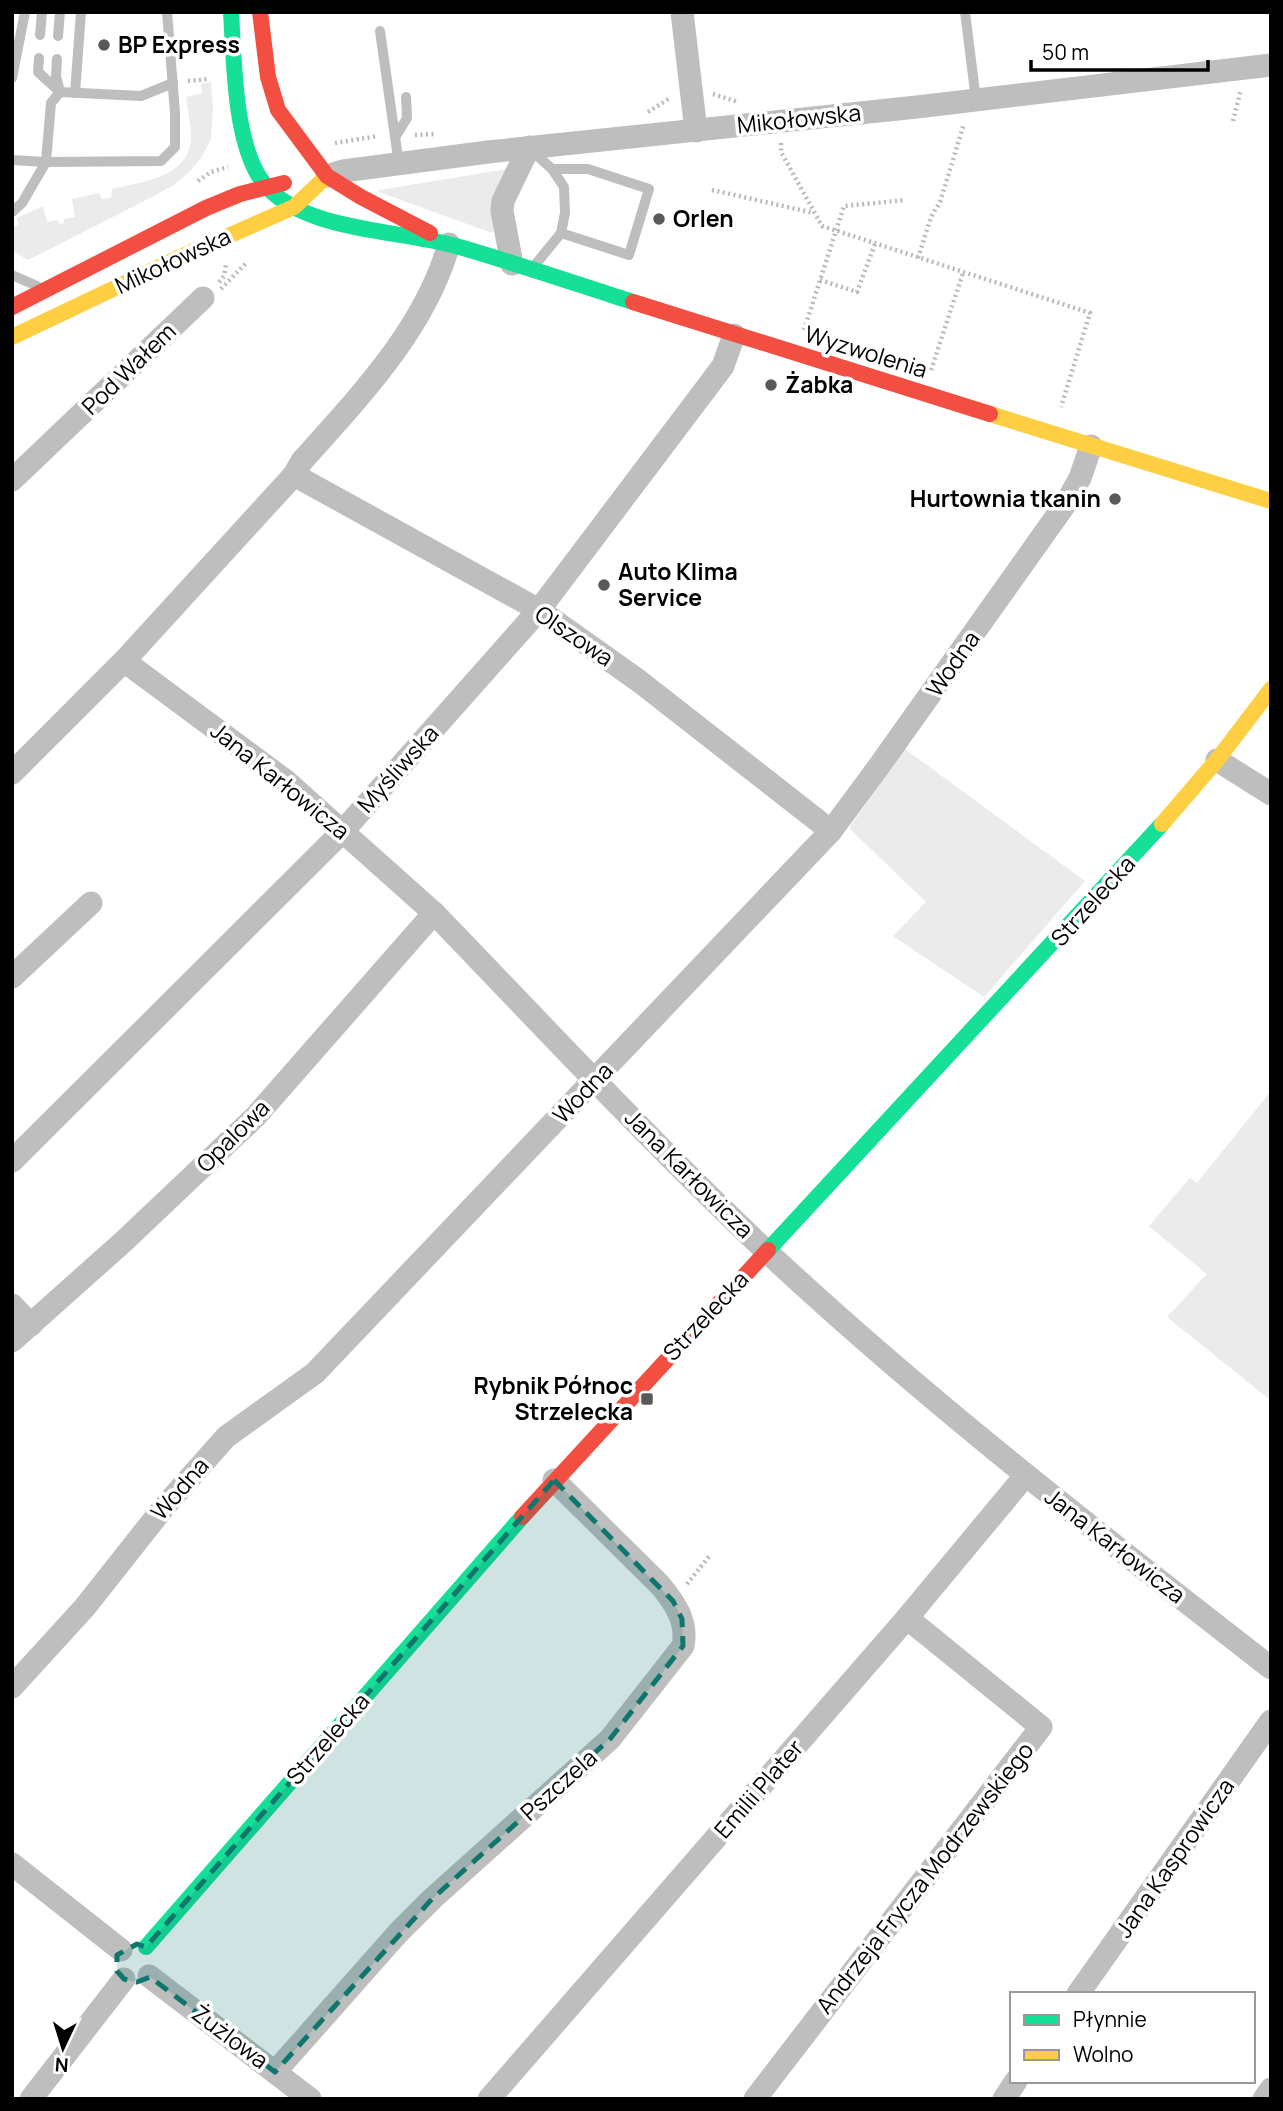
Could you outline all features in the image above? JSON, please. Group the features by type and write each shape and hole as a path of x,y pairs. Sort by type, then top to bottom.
{"main road":[{"path":"231,12 245,139 251,163 266,186"},
{"path":"260,12 268,77 278,110 327,176"},
{"name":"Mikołowska","path":"12,307 206,208 266,186 327,176"},
{"name":"Mikołowska","path":"12,337 294,206 327,176"},
{"name":"Wyzwolenia","path":"327,176 449,244"},
{"name":"Wyzwolenia","path":"266,186 294,206 380,232 449,244 1271,501"},
{"name":"Strzelecka","path":"146,1947 554,1480 1047,951 1217,760 1271,689"}],"street":[{"path":"682,12 696,131"},
{"name":"Mikołowska","path":"327,176 343,171 529,147 696,131 1271,65"},
{"path":"521,267 502,211 503,201 529,147"},
{"path":"12,773 124,662 294,475 302,461 375,378 434,288 449,244"},
{"name":"Pod Wałem","path":"12,480 203,298"},
{"name":"Myśliwska","path":"12,1161 343,831 539,610 719,375 734,335"},
{"name":"Wodna","path":"12,1687 85,1607 164,1507 226,1437 315,1373 831,831 1066,503 1080,478 1091,446"},
{"name":"Olszowa","path":"294,475 539,610 639,681 831,831"},
{"name":"Jana Karłowicza","path":"124,662 286,781 434,913 766,1251 902,1372 1025,1476 1271,1668"},
{"path":"1217,760 1271,794"},
{"path":"12,977 91,903"},
{"name":"Opalowa","path":"12,1341 123,1242 256,1116 434,913"},
{"path":"12,1305 31,1325"},
{"name":"Emilii Plater","path":"489,2099 907,1618 1025,1476"},
{"name":"Pszczela","path":"275,2072 398,1933 432,1899 610,1740 684,1647 682,1619 673,1601 554,1480"},
{"name":"Andrzeja Frycza Modrzewskiego","path":"755,2099 1041,1727 907,1618"},
{"name":"Jana Kasprowicza","path":"1079,1992 1271,1721"},
{"path":"12,1864 121,1950"},
{"path":"128,1945 146,1947 154,1961 149,1976 137,1982 124,1979 116,1965 117,1955 128,1945"},
{"name":"Żużlowa","path":"149,1976 310,2099"},
{"path":"31,2099 124,1979"},
{"path":"1004,2099 1015,2083"},
{"path":"1264,2099 1271,2089"}],"lane":[{"path":"12,78 25,12"},
{"path":"40,35 42,12"},
{"path":"58,36 60,12"},
{"path":"75,93 80,12"},
{"path":"12,160 161,161 175,147 167,12"},
{"path":"965,12 976,100"},
{"path":"380,31 399,165"},
{"path":"39,58 38,72 60,92 141,96 173,83"},
{"path":"57,59 56,76 60,92"},
{"path":"12,212 22,203 46,162 51,103 60,92"},
{"path":"396,136 407,118 406,97"},
{"path":"521,267 561,233 565,213 564,187 552,169 529,147"},
{"path":"552,169 587,169 649,189 629,255 561,233"},
{"path":"12,275 47,290"}],"path":[{"path":"1233,121 1241,88"},
{"path":"918,258 931,217 940,202 965,120"},
{"path":"781,146 781,152 822,226 1090,313 1059,411"},
{"path":"712,190 815,213"},
{"path":"804,331 844,206 906,200"},
{"path":"820,280 857,292 875,244"},
{"path":"203,298 215,295 247,262"},
{"path":"930,371 963,273"},
{"path":"673,1601 711,1554"}],"highlighted area":[{"path":"554,1480 673,1601 682,1619 683,1646 610,1739 432,1899 275,2072 150,1977 137,1982 124,1979 117,1971 117,1955 137,1944 146,1947"}],"shaded area":[{"path":"211,82 211,139 201,158 175,184 28,260 12,250 12,229 19,224 17,218 43,206 47,222 58,220 59,224 64,223 64,219 75,217 72,199 99,193 102,199 111,198 112,189 150,180 174,169 189,149 191,130 186,97 202,93 201,84"},
{"path":"507,169 492,233 379,192 379,190"},
{"path":"905,749 1085,881 984,997 893,936 926,902 849,828"},
{"path":"1271,1091 1269,1399 1167,1317 1207,1274 1149,1226 1190,1178 1197,1183"}],"traffic: fast":[{"path":"231,12 237,98 245,142 260,178 276,196 323,219 456,246 633,302"},
{"path":"768,1250 1162,824"},
{"path":"146,1947 522,1517"}],"traffic: slow":[{"path":"12,337 178,258 294,207 327,176"},
{"path":"990,414 1271,501"},
{"path":"1162,824 1217,760 1271,689"}],"traffic: jam":[{"path":"260,12 268,77 278,110 327,176 430,233"},
{"path":"12,307 206,208 240,194 284,183"},
{"path":"633,302 990,414"},
{"path":"522,1517 768,1250"}],"place":[{"name":"BP Express","path":"104,45"},
{"name":"Orlen","path":"659,219"},
{"name":"Żabka","path":"771,385"},
{"name":"Hurtownia tkanin","path":"1115,499"},
{"name":"Auto Klima Service","path":"604,585"},
{"name":"Rybnik Północ Strzelecka","path":"647,1399"}]}
